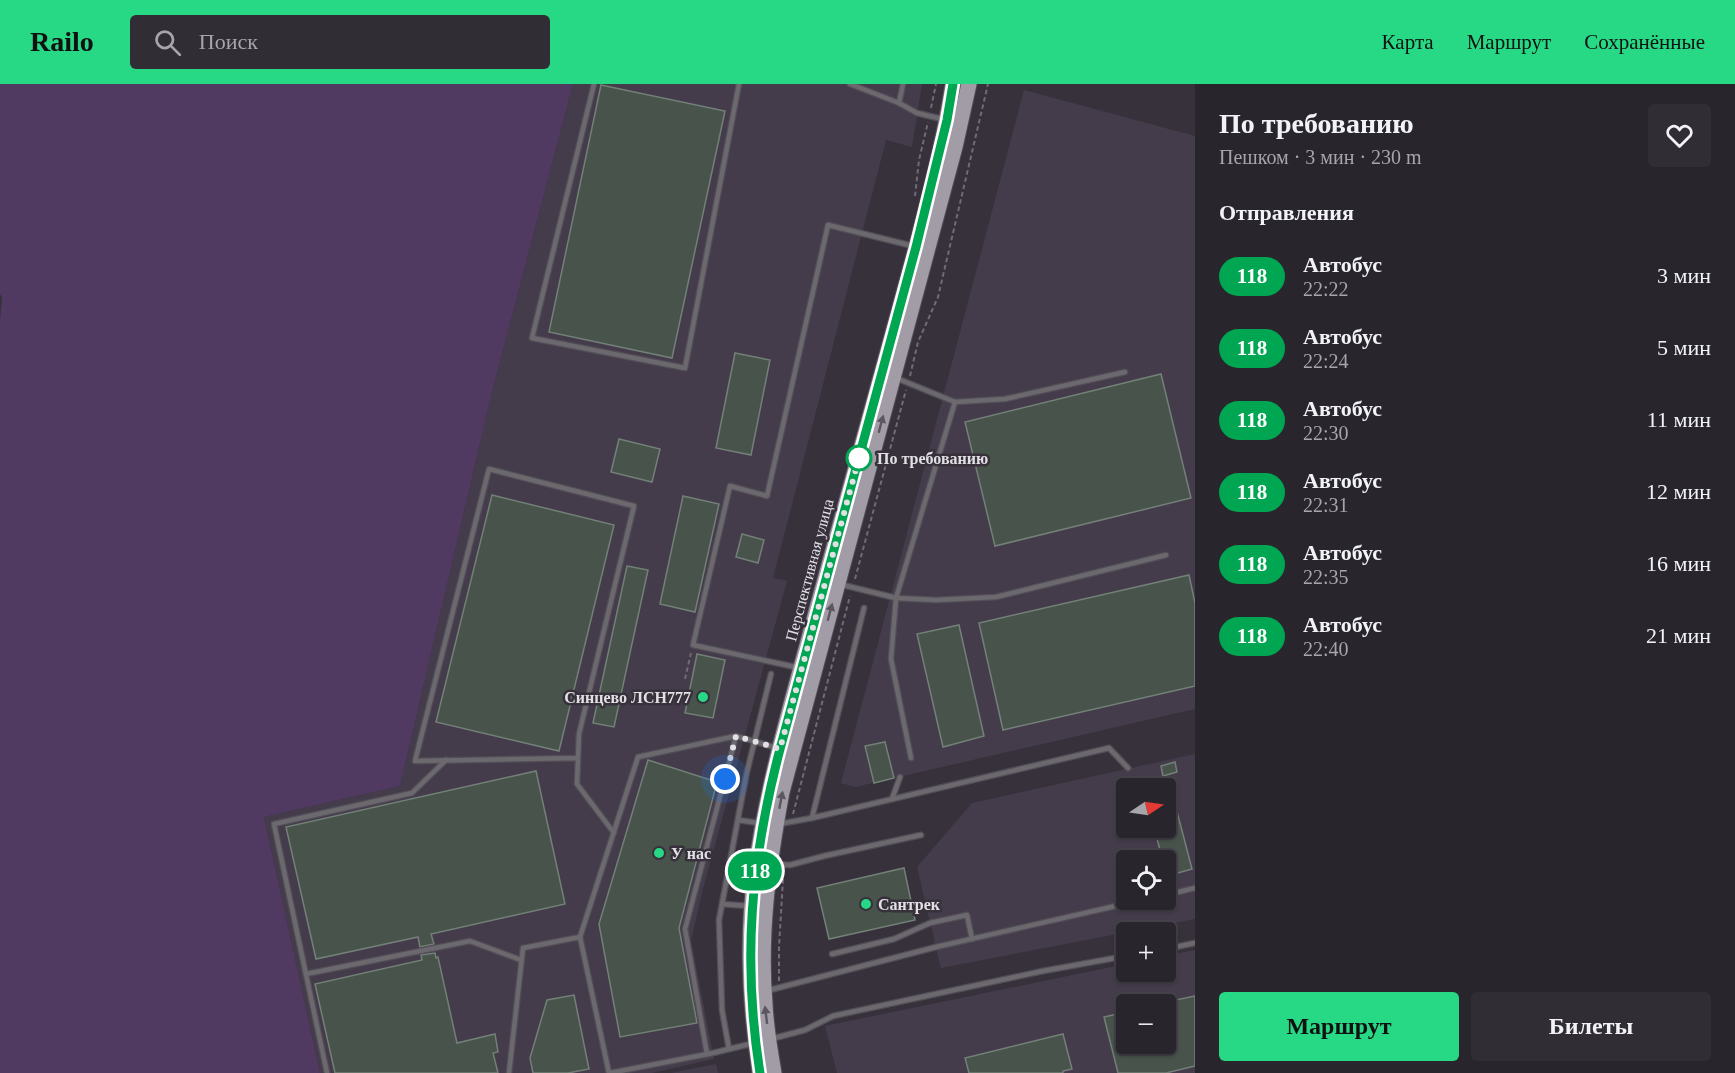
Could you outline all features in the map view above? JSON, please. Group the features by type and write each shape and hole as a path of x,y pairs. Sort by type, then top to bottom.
{"main road":[{"name":"Перспективная улица","path":"838,584 947,120 953,84"},
{"name":"Перспективная улица","path":"760,1073 765,991 764,932 770,864 769,824 782,792 786,751 808,669 838,584 901,380 969,84"},
{"name":"Перспективная улица","path":"765,991 751,932 752,906 770,864"},
{"name":"Перспективная улица","path":"762,1041 774,1073"}],"lane":[{"path":"594,84 532,338 685,368 739,84"},
{"path":"850,84 899,103 917,113 947,120"},
{"path":"899,103 903,84"},
{"path":"808,669 693,645 730,486 767,496 828,225 916,247"},
{"path":"901,380 955,402 1005,399 1125,372"},
{"path":"911,758 891,659 896,598 955,402"},
{"path":"578,758 416,761 489,469 634,506 579,734 577,784 614,833"},
{"path":"838,584 896,598 936,600 996,597 1166,555"},
{"path":"812,818 864,608"},
{"path":"729,1049 722,998 719,920 754,741 771,674"},
{"path":"786,751 736,736 638,756 580,936 610,1073 762,1041 805,1030 833,1016 1116,958"},
{"path":"707,1054 685,929 736,736"},
{"path":"738,820 769,824 792,822 1109,748 1128,768"},
{"path":"327,1073 274,824 412,793 446,760"},
{"path":"892,799 900,777"},
{"path":"770,864 790,866 824,856 921,836"},
{"path":"1176,893 1195,888"},
{"path":"722,904 752,906"},
{"path":"765,991 1116,906"},
{"path":"832,954 894,939 930,922 967,915 972,939"},
{"path":"508,1073 523,948 580,936"},
{"path":"306,974 470,941 521,960"},
{"path":"1176,947 1195,943"}],"path":[{"path":"792,822 838,584 901,380 938,297 988,84"},
{"path":"685,679 693,645"},
{"path":"765,991 779,947 770,864"}],"shaded area":[{"path":"0,84 573,84 492,392 400,786 264,817 320,1073 0,1073 0,321 2,297 0,294"},
{"path":"573,84 922,84 912,147 886,140 773,578 787,581 691,940 714,1059 652,1073 320,1073 264,817 400,786 492,392"},
{"path":"1024,90 1195,136 1195,709 855,787 841,783"},
{"path":"1195,754 1195,919 1176,923 1116,922 1116,934 941,968 917,867 972,803"},
{"path":"1195,950 1195,1073 837,1073 825,1026 1116,966 1116,982 1176,982 1176,954"},
{"path":"716,1064 718,1073 671,1073"}],"building":[{"path":"601,85 725,111 672,358 549,332"},
{"path":"735,353 770,360 751,455 716,448"},
{"path":"1161,374 1191,498 995,546 965,422"},
{"path":"619,439 660,449 652,482 611,472"},
{"path":"492,495 614,525 559,751 436,722"},
{"path":"683,496 719,504 695,612 660,604"},
{"path":"742,534 764,540 758,563 736,557"},
{"path":"627,566 648,570 614,727 593,723"},
{"path":"1189,575 1195,603 1195,686 1003,730 979,623"},
{"path":"959,625 984,736 943,747 917,634"},
{"name":"Синцево ЛСН777","path":"697,654 725,660 713,718 685,713"},
{"path":"885,742 894,778 874,783 865,746"},
{"name":"У нас","path":"648,760 717,782 679,928 697,1023 620,1037 599,924"},
{"path":"1175,762 1177,772 1163,776 1161,766"},
{"path":"536,771 565,904 431,934 434,944 420,947 418,937 316,959 286,827"},
{"path":"1176,808 1192,869 1176,873 1176,850 1160,850 1157,838 1176,838"},
{"name":"Сантрек","path":"904,868 915,920 829,939 817,888"},
{"path":"435,953 436,958 438,957 457,1043 495,1034 498,1052 493,1053 498,1073 335,1073 315,984 422,960 421,955"},
{"path":"574,995 589,1069 568,1073 533,1073 530,1058 547,1000"},
{"path":"1195,996 1195,1066 1166,1073 1118,1073 1104,1017 1116,1014 1116,1054 1176,1054 1176,1000"},
{"path":"1063,1034 1072,1069 1063,1071 1063,1073 969,1073 965,1058"}],"bus line":[{"name":"118","path":"760,1073 752,1006 751,932 754,878 769,789 916,247 947,120 953,84"}],"place":[{"name":"По требованию","path":"859,458"},
{"name":"Синцево ЛСН777","path":"703,697"},
{"name":"У нас","path":"659,853"},
{"name":"Сантрек","path":"866,904"}],"route":[{"path":"725,779 736,736 780,749 862,447 859,458"}]}
